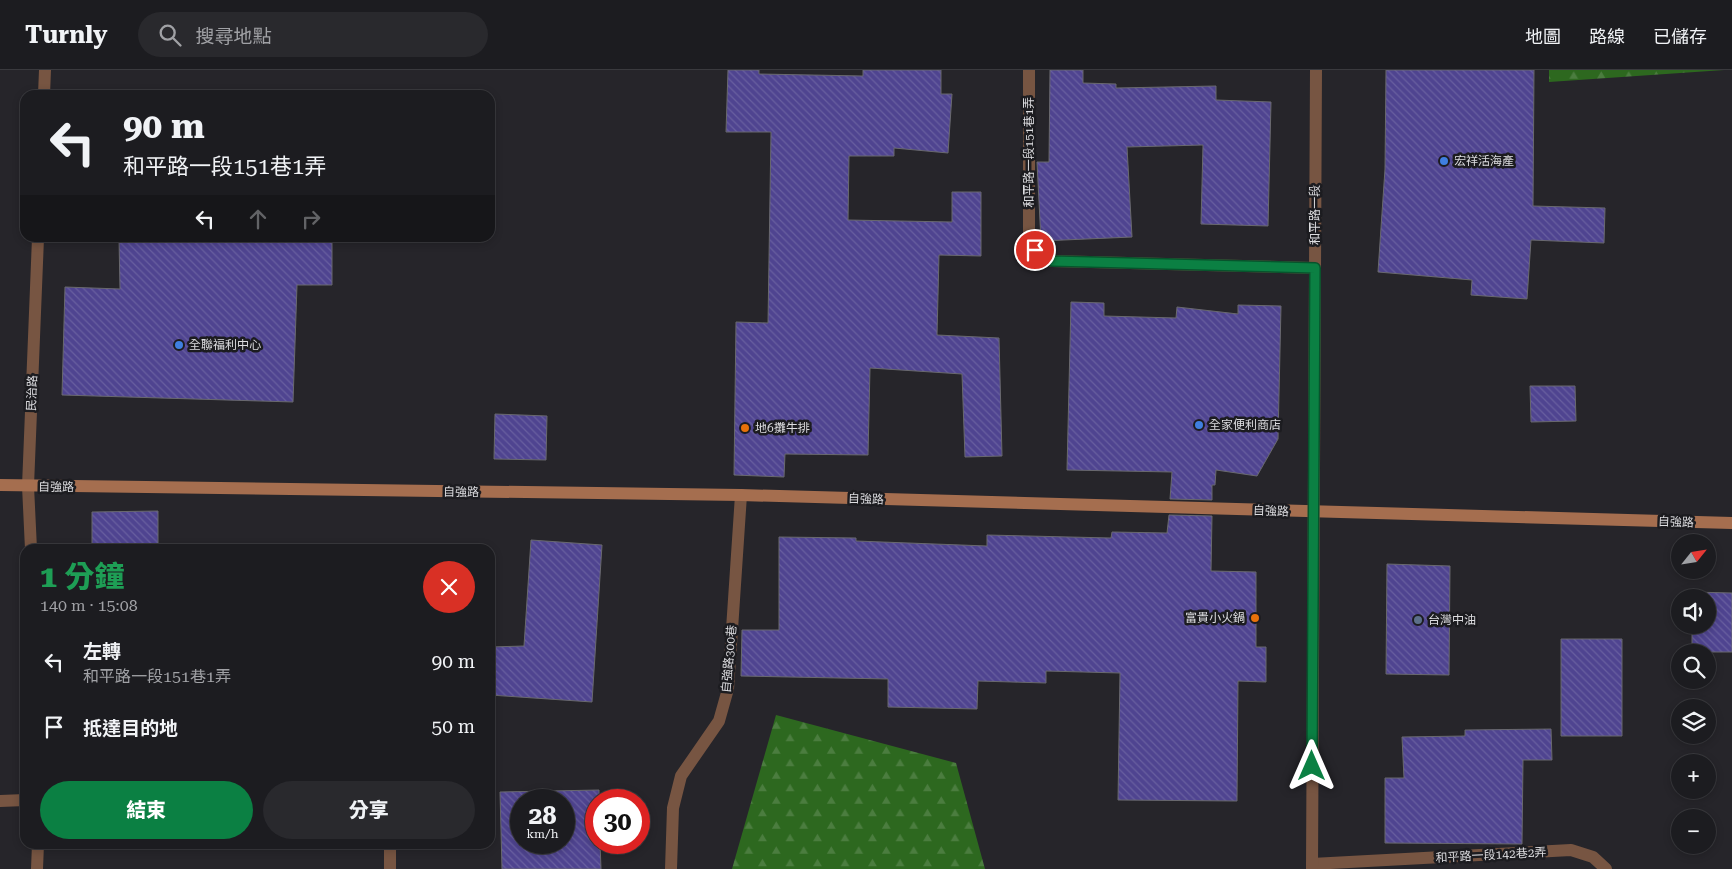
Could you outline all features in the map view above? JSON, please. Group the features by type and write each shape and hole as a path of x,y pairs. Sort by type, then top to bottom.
{"street":[{"path":"44,90 45,70"},
{"name":"和平路一段151巷1弄","path":"1029,70 1029,231 1035,250 1052,261 1315,268"},
{"name":"和平路一段","path":"1312,866 1316,70"},
{"name":"民治路","path":"31,544 28,486 38,242"},
{"name":"自強路","path":"0,485 741,495 1732,524"},
{"name":"自強路300巷","path":"671,869 673,808 681,776 719,721 728,689 741,495"},
{"path":"0,801 20,800"},
{"path":"37,869 38,849"},
{"path":"390,849 390,869"},
{"name":"和平路一段142巷2弄","path":"1312,866 1571,850 1593,857 1606,869"}],"green space":[{"path":"1549,70 1724,70 1549,82"},
{"path":"776,715 956,763 985,869 732,869"}],"building":[{"path":"728,70 759,70 759,74 863,76 863,70 941,70 941,94 952,94 948,153 894,148 894,156 849,156 848,220 952,222 952,192 981,192 981,256 939,255 937,335 999,338 1002,456 965,457 962,374 870,368 868,455 785,454 784,477 734,475 736,322 768,323 771,132 726,132"},
{"path":"1050,70 1083,70 1083,83 1116,84 1116,88 1216,86 1216,100 1271,102 1268,226 1201,224 1203,145 1127,147 1132,237 1041,241 1037,162 1049,162"},
{"path":"1386,70 1534,70 1533,206 1605,208 1604,243 1531,240 1527,299 1471,295 1472,280 1378,272 1385,169"},
{"name":"全聯福利中心","path":"119,242 332,242 332,285 297,285 293,402 62,395 65,287 120,289"},
{"path":"1071,302 1104,303 1104,316 1176,318 1177,307 1238,314 1238,305 1281,306 1278,439 1257,476 1216,470 1215,485 1212,485 1212,500 1170,499 1172,472 1067,470"},
{"path":"1530,386 1575,386 1576,421 1531,422"},
{"path":"495,414 547,416 546,460 494,459"},
{"path":"158,511 158,544 92,544 92,512"},
{"path":"1169,515 1212,516 1211,571 1256,572 1256,647 1266,647 1266,682 1238,681 1237,801 1118,800 1120,673 1046,671 1046,683 978,681 977,709 888,707 888,679 741,676 742,630 779,630 779,537 856,538 856,541 987,546 987,535 1111,538 1112,532 1167,533"},
{"path":"531,540 602,545 592,702 495,695 495,647 524,646"},
{"name":"台灣中油","path":"1387,564 1450,566 1449,675 1386,674"},
{"path":"1716,593 1732,593 1732,652 1716,652 1716,644 1692,644 1692,634 1716,634"},
{"path":"1561,639 1622,639 1622,736 1561,736"},
{"path":"1551,729 1552,760 1523,760 1522,844 1385,843 1385,778 1404,778 1402,737 1465,736 1465,730"},
{"path":"575,790 585,790 585,854 600,854 601,869 502,869 500,792 510,792 510,854 575,854"}],"place":[{"name":"宏祥活海產","path":"1444,161"},
{"name":"全聯福利中心","path":"179,345"},
{"name":"全家便利商店","path":"1199,425"},
{"name":"地6攤牛排","path":"745,428"},
{"name":"富貴小火鍋","path":"1255,618"},
{"name":"台灣中油","path":"1418,620"}],"route":[{"path":"1035,250 1052,261 1315,268 1312,766"}]}
